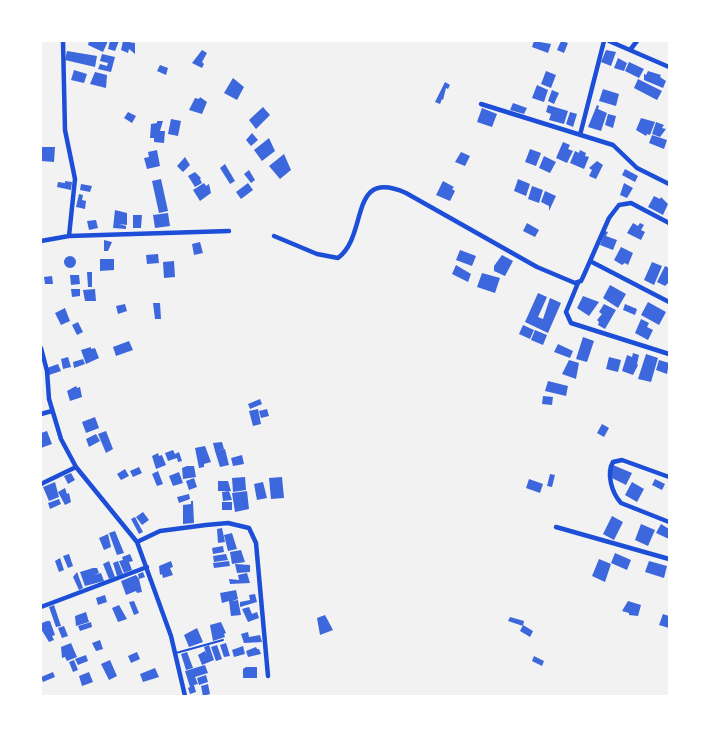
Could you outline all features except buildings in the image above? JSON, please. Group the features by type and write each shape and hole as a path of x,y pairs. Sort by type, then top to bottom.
{"street":[{"path":"63,41 65,130 75,179 75,198 69,236"},
{"path":"580,135 604,41"},
{"path":"609,41 669,67"},
{"path":"630,50 637,41"},
{"path":"481,104 613,145 637,168 669,184"},
{"path":"274,236 317,254 338,258 347,248 367,194 378,186 386,186 406,193 537,267 578,283"},
{"path":"669,223 631,203 626,202 619,205 609,218 566,312 571,323 669,354"},
{"path":"41,241 69,236 229,231"},
{"path":"590,261 669,302"},
{"path":"41,348 52,411 61,439 76,467 137,542 176,654 185,696"},
{"path":"41,414 52,411"},
{"path":"669,477 622,460 613,462 609,468 612,485 621,503 669,522"},
{"path":"41,484 76,467"},
{"path":"137,542 160,531 206,525 228,523 249,528 256,543 268,676"},
{"path":"556,527 669,559"},
{"path":"41,607 147,567"}],"lane":[{"path":"176,654 222,640"}]}
